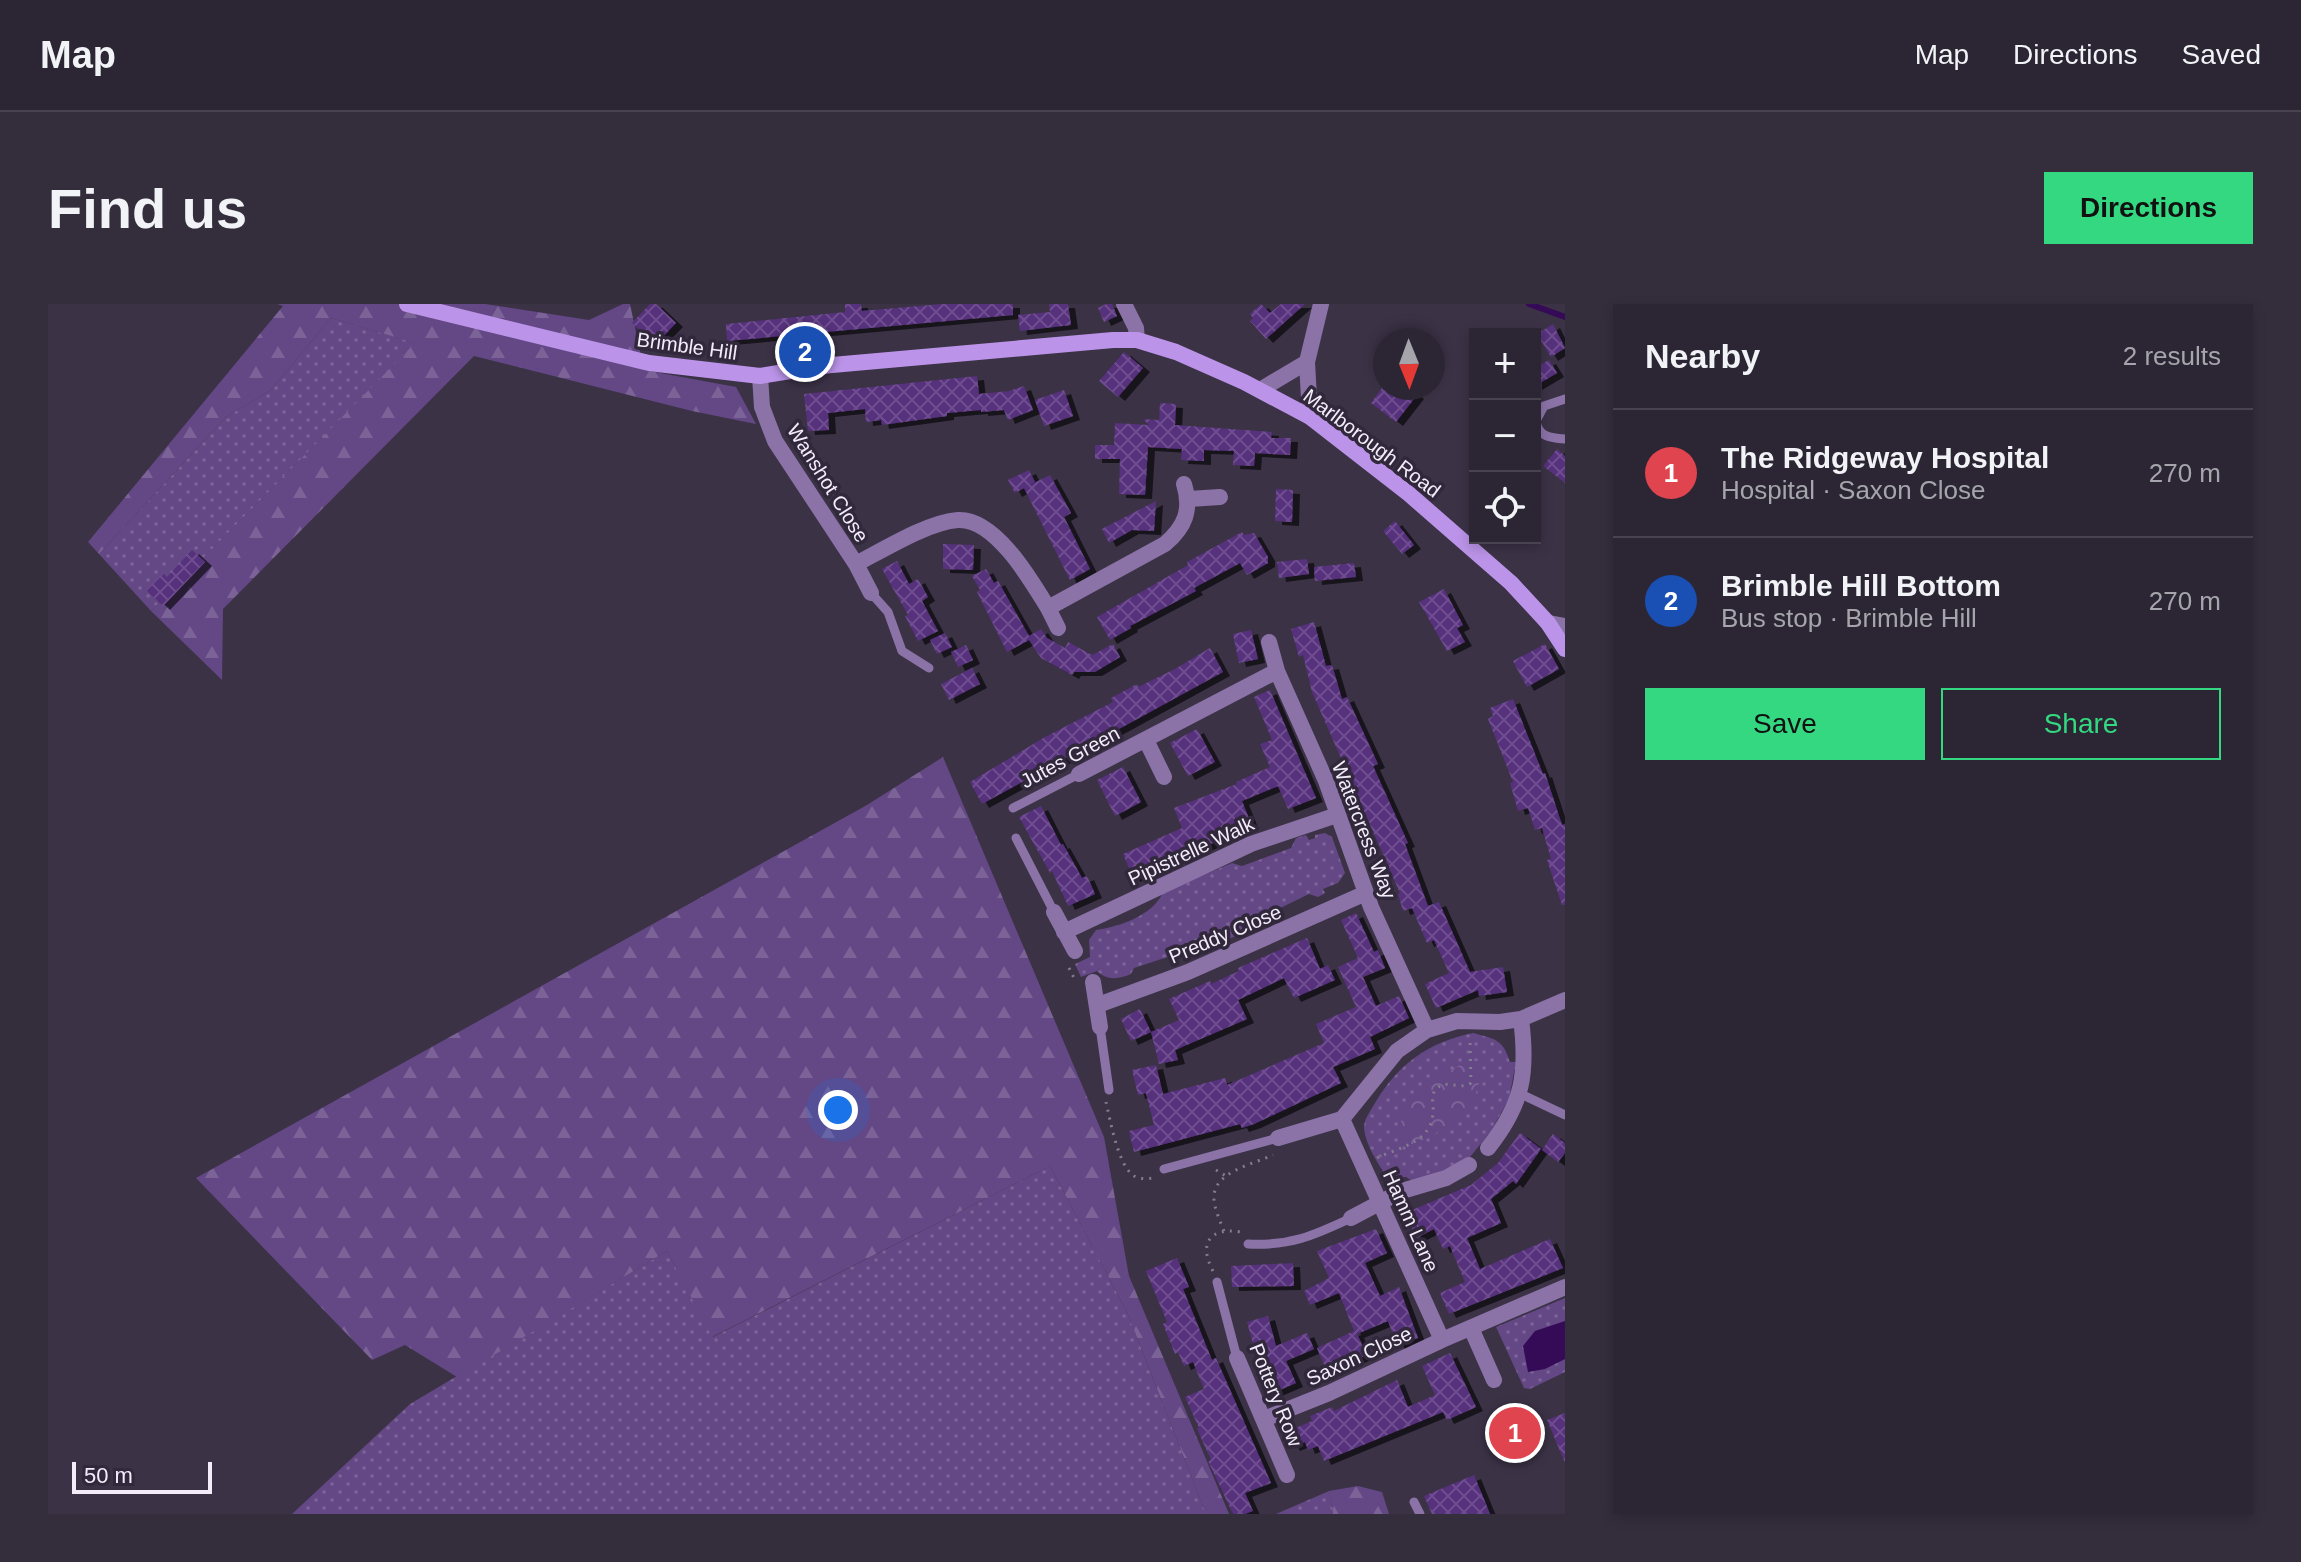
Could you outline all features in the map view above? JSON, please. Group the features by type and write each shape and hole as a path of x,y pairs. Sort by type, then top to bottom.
{"main road":[{"name":"Brimble Hill","path":"407,304 649,363 760,376 821,366 967,354"},
{"name":"Marlborough Road","path":"967,354 1137,340 1176,352 1260,390 1310,417 1409,494 1557,625 1565,649"}],"street":[{"path":"1124,304 1136,328 1137,340"},
{"path":"1310,417 1307,362 1321,304"},
{"path":"1260,390 1307,362"},
{"name":"Wanshot Close","path":"760,376 762,407 775,441 856,564 871,593"},
{"path":"1048,608 1165,544 1184,522 1189,511 1186,491 1220,497"},
{"name":"Wanshot Close","path":"856,564 937,525 960,520 973,522 986,529 1023,567 1058,628"},
{"name":"Watercress Way","path":"1269,642 1277,671 1326,781 1366,893 1427,1030"},
{"name":"Jutes Green","path":"1079,774 1277,671"},
{"name":"Jutes Green","path":"1146,740 1164,777"},
{"name":"Pipistrelle Walk","path":"1064,932 1251,844 1337,815"},
{"name":"Preddy Close","path":"1098,1005 1188,972 1366,893"},
{"path":"1054,912 1075,951"},
{"path":"1093,982 1100,1027"},
{"path":"1278,1138 1342,1119 1397,1051 1427,1030 1469,1020 1500,1022 1521,1019 1565,1000"},
{"path":"1488,1148 1504,1126 1519,1093 1525,1060 1521,1019"},
{"name":"Hamm Lane","path":"1342,1119 1442,1340"},
{"path":"1351,1218 1402,1191 1446,1178 1469,1165"},
{"name":"Saxon Close","path":"1264,1419 1565,1287"},
{"path":"1471,1328 1494,1380"},
{"name":"Pottery Row","path":"1237,1358 1287,1475"}],"lane":[{"path":"1565,399 1544,406 1536,421 1538,429 1545,436 1565,439"},
{"name":"Wanshot Close","path":"871,593 888,612 902,651 929,668"},
{"name":"Jutes Green","path":"1013,808 1079,774"},
{"path":"1016,838 1054,912"},
{"path":"1100,1027 1109,1090"},
{"path":"1519,1093 1565,1115"},
{"path":"1164,1169 1278,1138"},
{"path":"1248,1244 1306,1239 1351,1218"},
{"name":"Pottery Row","path":"1217,1282 1237,1358"},
{"path":"1414,1502 1420,1514"}],"path":[{"path":"1364,1165 1424,1135 1433,1117 1433,1095 1439,1086 1463,1087 1471,1083 1469,1020"},
{"path":"1224,1231 1214,1193 1224,1177 1274,1155 1278,1138"},
{"path":"1217,1282 1208,1261 1206,1248 1209,1239 1224,1231 1247,1234 1248,1244"}],"green space":[{"path":"277,304 485,304 589,320 623,304 630,304 644,370 736,387 756,424 474,356 223,609 222,680 151,611 415,343 331,318 271,390 226,417 99,554 88,542 283,306"},
{"path":"331,318 416,343 151,611 99,554 226,417 271,390"},
{"path":"943,757 1104,1137 1129,1276 1229,1514 1206,1514 1127,1312 1050,1166 712,1337 667,1251 457,1377 405,1345 372,1360 196,1178 867,805"},
{"path":"1325,833 1332,837 1345,873 1338,883 1323,889 1325,893 1318,897 1309,894 1262,917 1258,926 1193,955 1186,951 1134,968 1131,974 1122,977 1109,978 1097,971 1081,977 1075,964 1090,957 1089,940 1096,930 1125,923 1144,913 1163,892 1232,863 1242,866 1291,848 1296,838 1306,835 1309,840"},
{"path":"1473,1033 1497,1041 1510,1062 1516,1062 1509,1099 1491,1131 1470,1157 1430,1177 1414,1182 1406,1177 1387,1177 1366,1139 1364,1126 1370,1111 1394,1077 1416,1057 1442,1042"},
{"path":"1469,1061 1483,1061 1477,1089 1470,1103 1446,1127 1405,1147 1401,1107 1446,1072"},
{"path":"1050,1166 1127,1312 1206,1514 292,1514 410,1404 667,1251 713,1337"},
{"path":"1565,1298 1565,1372 1530,1389 1524,1388 1496,1327"},
{"path":"1358,1486 1382,1492 1389,1514 1333,1514 1329,1491"},
{"path":"1329,1491 1333,1514 1276,1514"}],"shaded area":[{"path":"1565,1321 1565,1359 1545,1369 1528,1372 1523,1346 1535,1331"}],"building":[{"path":"650,304 656,304 676,323 655,345 632,323"},
{"path":"845,304 861,304 862,311 942,304 1013,304 1013,315 727,341 726,324 845,312"},
{"path":"1049,304 1068,304 1071,325 1020,331 1018,315 1050,312"},
{"path":"1112,304 1117,316 1104,322 1098,308"},
{"path":"1261,304 1270,313 1281,304 1305,304 1266,339 1250,321 1253,318 1250,314"},
{"path":"1553,324 1565,348 1551,357 1541,341 1541,332"},
{"path":"1124,352 1143,368 1118,397 1099,381"},
{"path":"1549,360 1557,373 1541,382 1541,365"},
{"path":"977,376 979,394 1024,386 1033,410 1008,420 1004,410 981,410 882,425 881,420 866,422 865,409 828,413 829,430 808,431 804,394"},
{"path":"1064,390 1073,416 1044,426 1035,400"},
{"path":"1373,400 1413,400 1396,422 1371,403"},
{"path":"1160,403 1176,404 1175,425 1272,432 1271,438 1291,438 1290,455 1255,453 1254,466 1233,465 1234,451 1204,450 1204,461 1181,460 1182,449 1148,447 1145,495 1119,494 1120,459 1095,459 1095,445 1114,445 1115,423 1149,425 1143,419 1159,420"},
{"path":"1557,449 1565,456 1565,483 1543,466"},
{"path":"1029,470 1035,482 1015,493 1008,480"},
{"path":"1050,475 1071,513 1064,517 1090,569 1070,580 1024,488"},
{"path":"1276,489 1293,490 1292,522 1275,521"},
{"path":"1156,501 1154,531 1132,530 1109,543 1102,529"},
{"path":"1395,521 1414,545 1402,554 1383,531"},
{"path":"1242,532 1244,535 1254,533 1268,557 1268,563 1247,575 1240,563 1110,640 1097,617"},
{"path":"943,544 974,545 973,570 943,569"},
{"path":"192,550 205,562 163,606 146,590 163,573 167,577"},
{"path":"1307,559 1309,574 1279,578 1277,562"},
{"path":"897,561 909,584 918,579 928,597 922,601 938,631 918,641 905,616 908,615 882,569"},
{"path":"1354,563 1356,577 1315,581 1314,567"},
{"path":"986,569 994,583 998,581 1029,636 1041,629 1047,638 1065,648 1068,642 1092,655 1113,644 1120,657 1095,672 1074,672 1072,675 1041,658 1029,640 1007,652 972,576"},
{"path":"1444,589 1463,625 1457,628 1465,642 1447,651 1419,602"},
{"path":"1314,622 1326,666 1332,665 1342,699 1347,697 1378,764 1373,766 1408,843 1405,844 1428,906 1439,902 1470,972 1503,967 1507,992 1479,996 1478,990 1436,1008 1425,984 1449,973 1434,940 1427,943 1412,908 1403,911 1400,893 1312,692 1303,655 1299,657 1291,629"},
{"path":"1251,630 1258,659 1239,663 1233,634"},
{"path":"945,633 952,647 937,654 930,640"},
{"path":"1545,644 1559,669 1527,687 1513,661"},
{"path":"966,645 973,660 958,667 951,652"},
{"path":"1210,648 1223,672 982,804 970,782 1045,737 1113,702 1111,698 1175,669"},
{"path":"972,668 980,684 949,700 941,684"},
{"path":"1270,690 1316,798 1288,809 1278,786 1242,801 1252,826 1133,878 1123,854 1182,828 1174,808 1237,784 1270,767 1260,744 1272,740 1254,697"},
{"path":"1513,699 1545,773 1562,825 1565,824 1565,905 1562,905 1547,860 1551,859 1542,828 1535,830 1528,808 1518,811 1510,783 1513,782 1488,719 1493,716 1490,708"},
{"path":"1197,729 1215,762 1188,776 1170,743"},
{"path":"1123,767 1141,802 1115,816 1097,780"},
{"path":"1041,806 1061,845 1082,878 1087,876 1095,894 1068,906 1052,871 1050,873 1019,817"},
{"path":"1356,913 1385,968 1363,977 1376,1006 1399,996 1409,1018 1370,1037 1375,1049 1333,1067 1341,1083 1242,1128 1240,1124 1134,1152 1129,1131 1154,1125 1146,1093 1138,1095 1132,1070 1156,1065 1163,1094 1225,1078 1227,1085 1324,1043 1316,1024 1356,1007 1338,967 1358,958 1341,920"},
{"path":"1307,938 1320,969 1328,965 1335,980 1294,998 1284,978 1238,1000 1247,1019 1175,1050 1178,1060 1159,1064 1151,1032 1179,1020 1169,999 1210,981 1211,984 1239,971 1238,968"},
{"path":"1140,1009 1151,1032 1131,1041 1121,1019"},
{"path":"1520,1133 1541,1149 1516,1184 1513,1181 1491,1199 1501,1223 1467,1238 1480,1269 1550,1239 1563,1268 1449,1314 1440,1293 1465,1282 1450,1246 1443,1249 1434,1229 1416,1238 1405,1213 1471,1185 1498,1163"},
{"path":"1553,1134 1565,1143 1565,1153 1558,1162 1542,1150"},
{"path":"1376,1229 1387,1253 1365,1263 1380,1296 1399,1287 1418,1338 1398,1346 1388,1321 1357,1334 1367,1355 1327,1372 1317,1348 1354,1331 1339,1293 1310,1305 1304,1291 1329,1278 1317,1251"},
{"path":"1177,1258 1189,1287 1183,1289 1212,1360 1216,1358 1271,1483 1245,1493 1253,1511 1245,1514 1233,1514 1208,1461 1211,1460 1185,1397 1204,1389 1193,1362 1184,1366 1178,1352 1175,1354 1163,1324 1167,1322 1146,1271"},
{"path":"1293,1263 1294,1286 1232,1287 1231,1266"},
{"path":"1268,1316 1276,1346 1307,1333 1314,1349 1286,1361 1296,1383 1275,1392 1254,1348 1247,1322"},
{"path":"1450,1353 1476,1407 1447,1420 1443,1412 1324,1461 1318,1446 1308,1450 1305,1442 1293,1447 1286,1432 1312,1421 1310,1416 1332,1407 1334,1411 1397,1380 1408,1407 1435,1395 1422,1366"},
{"path":"1565,1413 1565,1463 1547,1420"},
{"path":"1474,1475 1490,1514 1432,1514 1424,1496"}],"waterway":[{"path":"1529,304 1565,317"}],"place":[{"name":"Brimble Hill Bottom","path":"805,352"},
{"name":"The Ridgeway Hospital","path":"1515,1433"}]}
